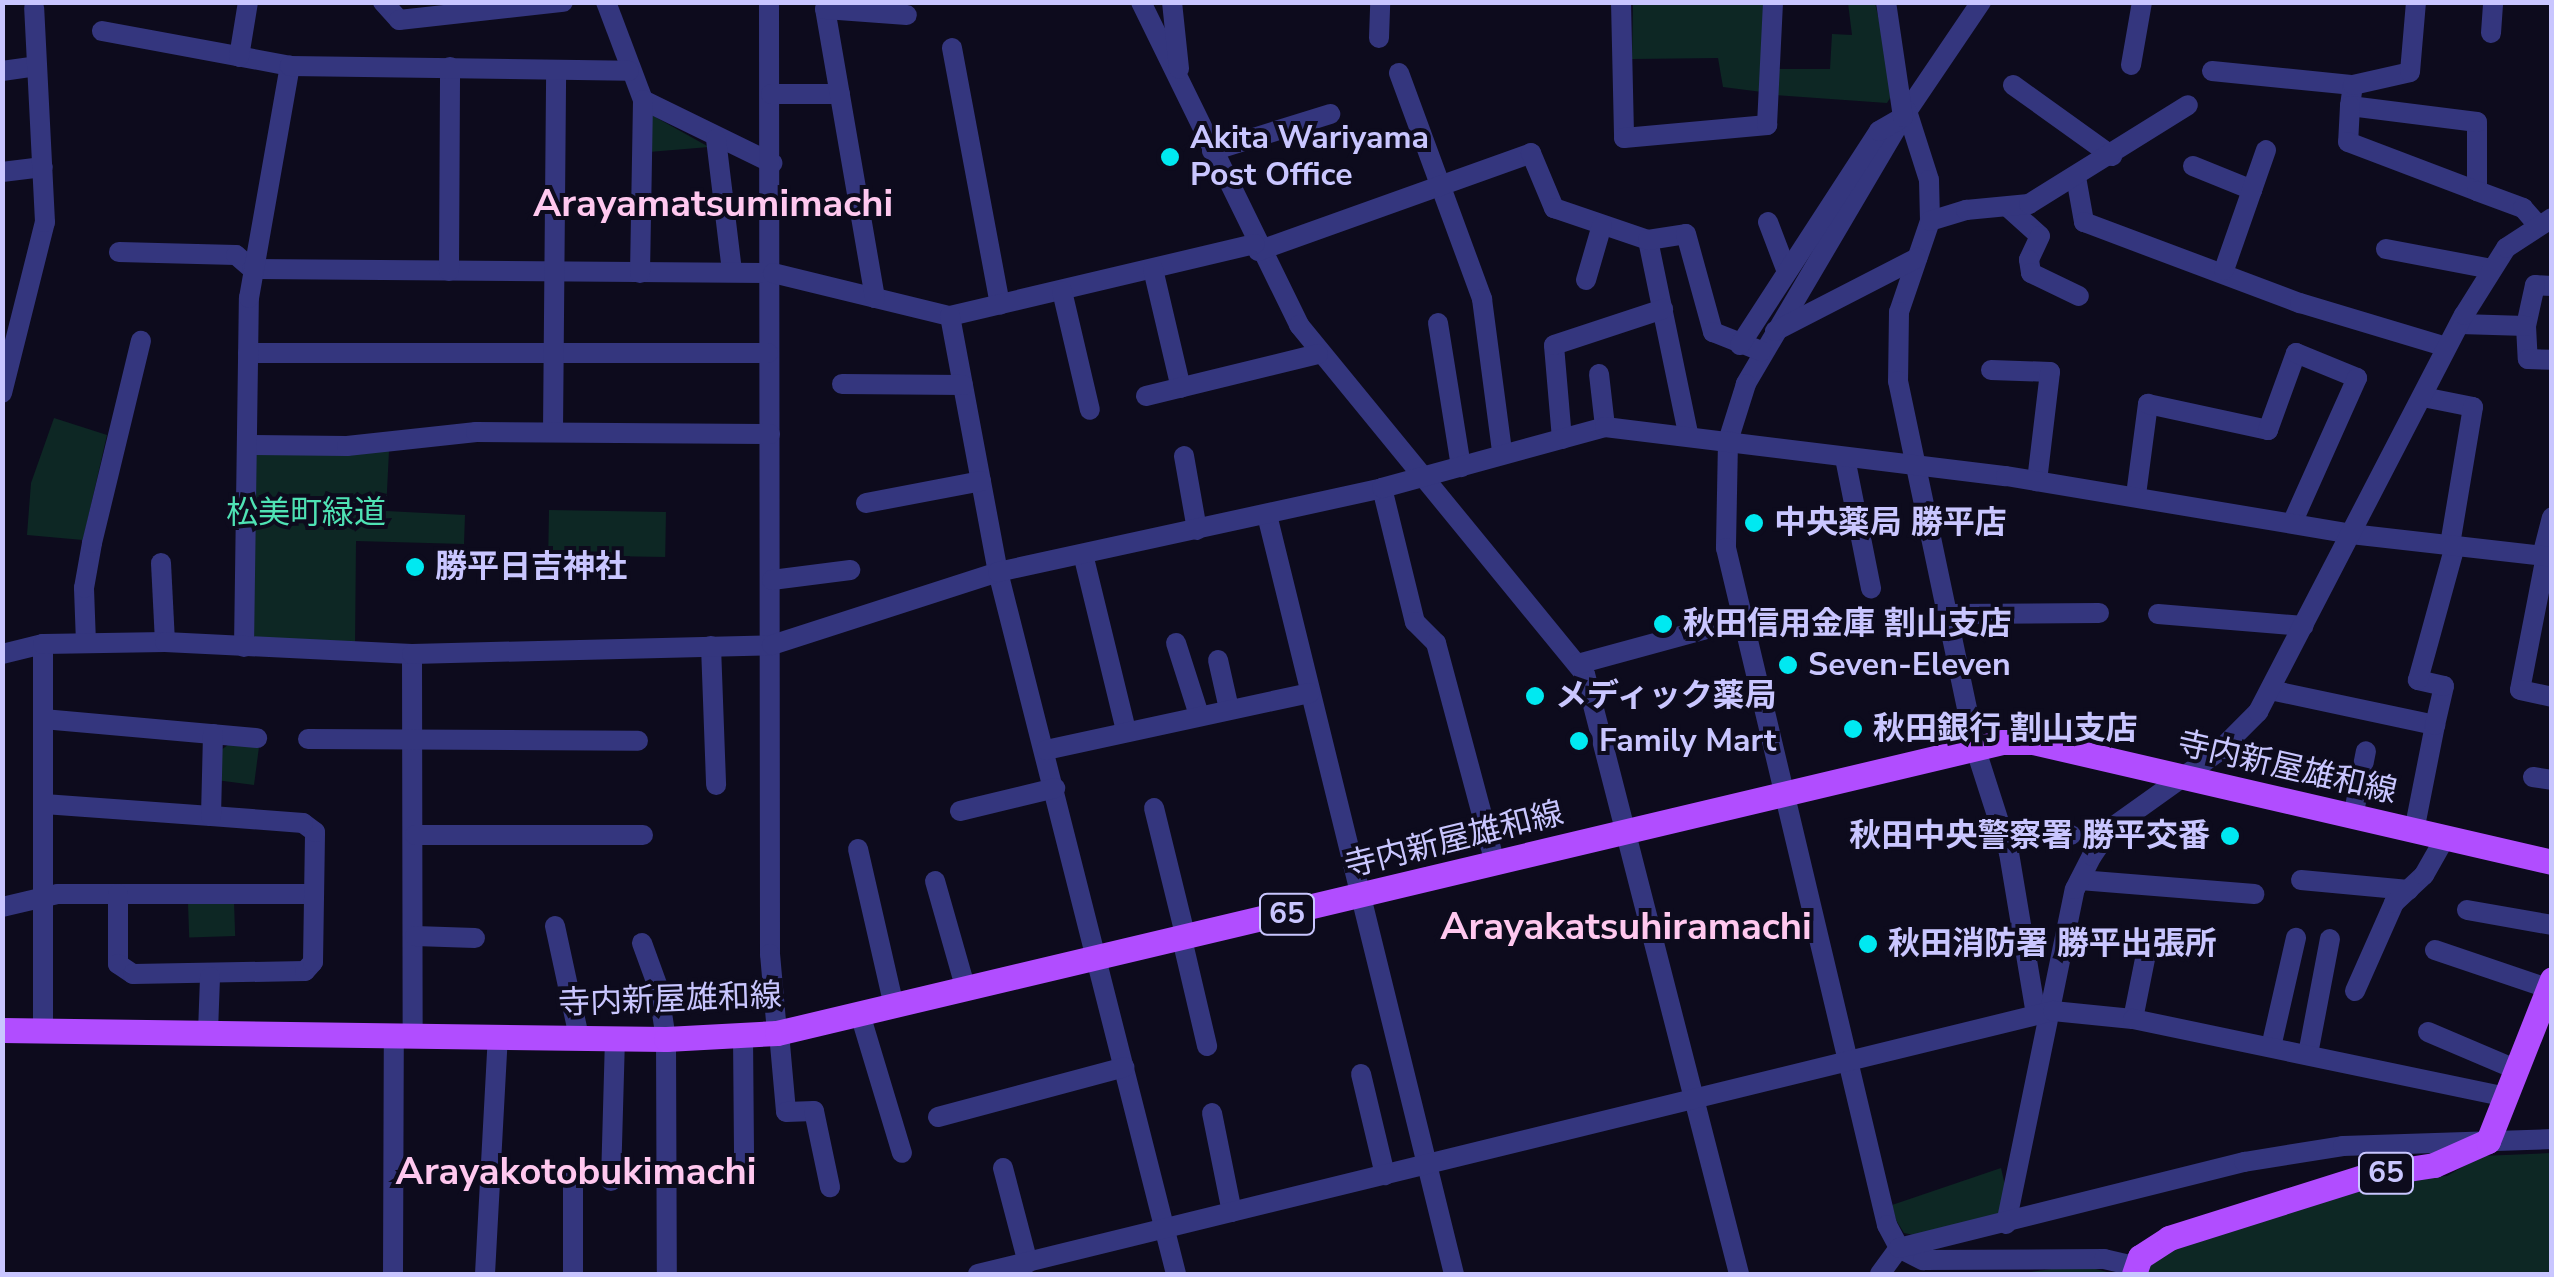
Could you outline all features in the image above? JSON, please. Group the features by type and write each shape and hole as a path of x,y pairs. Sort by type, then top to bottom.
{"main road":[{"name":"寺内新屋雄和線","path":"2,1030 666,1039 778,1033 1098,960 1975,747 2033,742 2552,862"},
{"path":"2488,1141 2513,1068 2549,984"},
{"name":"65","path":"2135,1270 2154,1244 2169,1238 2369,1175 2434,1166 2488,1141"}],"street":[{"path":"238,57 248,2"},
{"path":"383,2 399,20 563,2"},
{"path":"606,2 643,100 640,272"},
{"path":"768,2 773,273 768,353 772,580 770,954 786,1112 814,1111 830,1187"},
{"path":"1140,2 1257,248 1318,354 1578,664 1596,697 1739,1274"},
{"path":"1172,2 1180,80"},
{"path":"1379,38 1380,2"},
{"path":"1621,2 1624,138 1767,125 1774,2"},
{"path":"1886,2 1905,114 1929,180 1930,222 1895,341 1952,614 1975,747 2004,838 2044,1013"},
{"path":"1981,2 1905,114 1762,351 1728,441 1726,548 1740,620 1848,1061 1899,1248 1923,1260 2104,1258 2135,1270"},
{"path":"2131,64 2142,2"},
{"path":"2352,95 2410,72 2416,2"},
{"path":"2491,33 2493,2"},
{"path":"2,394 45,222 34,8"},
{"path":"875,298 825,9 907,15"},
{"path":"102,31 290,66 629,71"},
{"path":"952,48 1000,305"},
{"path":"2,71 38,66"},
{"path":"244,647 252,270 290,66"},
{"path":"449,271 450,67"},
{"path":"553,431 556,70"},
{"path":"2212,71 2477,122 2477,191"},
{"path":"1400,73 1488,320 1502,450"},
{"path":"2013,85 2112,156"},
{"path":"771,94 840,94"},
{"path":"2006,1224 2044,1013 2080,880 2110,829 2240,734 2270,690 2447,347 2492,269 2544,220 2523,208 2348,142 2352,95"},
{"path":"643,100 716,139 772,163"},
{"path":"2010,209 2112,156 2188,105"},
{"path":"1212,151 1330,114"},
{"path":"1740,344 1879,131 1905,114"},
{"path":"716,139 732,271"},
{"path":"2224,270 2266,150"},
{"path":"119,252 236,255 252,270 773,273 950,316 1257,248 1531,153 1554,208 1648,240 1686,234 1712,332 1762,351"},
{"path":"2193,166 2252,190"},
{"path":"2,172 43,167"},
{"path":"2076,177 2084,222 2224,270 2300,303 2447,347"},
{"path":"1930,222 1990,206 2010,209 2040,236 2031,273 2079,296"},
{"path":"1768,222 1787,272"},
{"path":"1586,280 1602,225"},
{"path":"1648,240 1688,434"},
{"path":"2386,249 2492,269"},
{"path":"1773,332 1917,258"},
{"path":"1153,269 1181,388"},
{"path":"2552,286 2535,285 2526,326 2528,358 2552,360"},
{"path":"1062,290 1090,410"},
{"path":"1562,439 1554,345 1663,309"},
{"path":"950,316 998,572 1176,1274"},
{"path":"1438,323 1461,467"},
{"path":"2460,324 2526,326"},
{"path":"86,644 92,544 141,341"},
{"path":"248,353 768,353"},
{"path":"2136,494 2148,404 2268,430 2296,353 2357,378 2292,523"},
{"path":"1146,396 1318,354"},
{"path":"1991,370 2050,372 2037,481"},
{"path":"1599,374 1605,428"},
{"path":"842,384 963,384"},
{"path":"2414,831 2444,686 2418,680 2452,545 2473,407 2424,397"},
{"path":"2,654 43,644 165,642 412,654 772,644 998,572 1382,488 1605,428 1688,434 1919,468 2136,494 2351,534 2547,557"},
{"path":"248,445 347,446 553,431 770,434"},
{"path":"1184,456 1197,530"},
{"path":"1845,458 1871,588"},
{"path":"866,503 981,481"},
{"path":"1382,488 1415,622 1436,643 1496,863"},
{"path":"1266,515 1454,1274"},
{"path":"2552,516 2520,690 2552,698"},
{"path":"1083,554 1126,730"},
{"path":"161,564 165,642"},
{"path":"772,580 850,570"},
{"path":"1952,614 2098,613"},
{"path":"2158,614 2304,626"},
{"path":"1578,664 1740,620"},
{"path":"1176,643 1199,715"},
{"path":"43,644 43,1030"},
{"path":"711,646 716,785"},
{"path":"393,1274 404,1036 415,936 412,654"},
{"path":"1218,660 1229,709"},
{"path":"2270,690 2434,725"},
{"path":"1046,750 1310,693"},
{"path":"42,719 257,738"},
{"path":"211,816 214,734"},
{"path":"308,739 415,744 638,741"},
{"path":"2352,817 2366,751"},
{"path":"960,811 1055,788"},
{"path":"44,804 303,822 315,832 313,962 305,971 210,977 133,974 118,964 118,894"},
{"path":"1154,808 1208,1046"},
{"path":"2004,838 2071,834"},
{"path":"415,835 643,835"},
{"path":"2355,991 2394,903 2408,890 2444,838"},
{"path":"858,849 894,1006"},
{"path":"2080,880 2254,894"},
{"path":"2301,880 2408,890"},
{"path":"935,881 966,990"},
{"path":"2,908 58,894 314,894"},
{"path":"2467,910 2552,926"},
{"path":"555,926 579,1038"},
{"path":"415,936 476,938"},
{"path":"2133,1019 2148,944 2156,936 2186,936"},
{"path":"2271,1048 2296,938"},
{"path":"2308,1054 2330,939"},
{"path":"642,943 658,987 666,1039 667,1274"},
{"path":"2435,950 2549,984"},
{"path":"208,1032 210,977"},
{"path":"978,1274 1005,1272 1028,1262 2044,1013 2133,1019 2503,1096"},
{"path":"860,1014 902,1153"},
{"path":"2428,1032 2513,1068"},
{"path":"485,1274 498,1036"},
{"path":"743,1036 744,1156"},
{"path":"611,1181 615,1038"},
{"path":"938,1117 1124,1067"},
{"path":"1361,1074 1385,1175"},
{"path":"1212,1112 1232,1212"},
{"path":"1880,1274 1899,1248 2244,1162 2343,1146 2552,1139"},
{"path":"1003,1168 1028,1262"},
{"path":"574,1180 574,1274"}],"green space":[{"path":"1633,3 1767,3 1762,92 1723,87 1718,58 1632,59"},
{"path":"1848,3 1875,3 1895,90 1887,103 1776,95 1777,69 1830,69 1832,34 1852,35"},
{"path":"648,113 709,147 649,152"},
{"path":"54,418 107,435 83,540 27,535 31,483"},
{"name":"松美町緑道","path":"389,451 386,511 465,515 464,544 356,541 355,648 249,643 253,452"},
{"path":"549,510 666,512 665,557 548,555"},
{"path":"229,744 259,747 254,785 216,780 220,751"},
{"path":"234,902 235,936 189,938 188,904"},
{"path":"2551,1153 2551,1274 2145,1274 2155,1256 2375,1182 2447,1176 2481,1156"},
{"path":"2001,1168 2006,1190 2001,1216 1923,1237 1904,1233 1896,1220 1892,1205"},
{"path":"2080,1265 2115,1274 2016,1274"}],"place":[{"name":"Akita Wariyama Post Office","path":"1170,157"},
{"name":"中央薬局 勝平店","path":"1754,523"},
{"name":"勝平日吉神社","path":"415,567"},
{"name":"秋田信用金庫 割山支店","path":"1663,624"},
{"name":"Seven-Eleven","path":"1788,665"},
{"name":"メディック薬局","path":"1535,696"},
{"name":"秋田銀行 割山支店","path":"1853,729"},
{"name":"Family Mart","path":"1579,741"},
{"name":"秋田中央警察署 勝平交番","path":"2230,836"},
{"name":"秋田消防署 勝平出張所","path":"1868,944"}],"district":[{"name":"Arayamatsumimachi","path":"713,204"},
{"name":"Arayakatsuhiramachi","path":"1626,927"},
{"name":"Arayakotobukimachi","path":"576,1172"}]}
